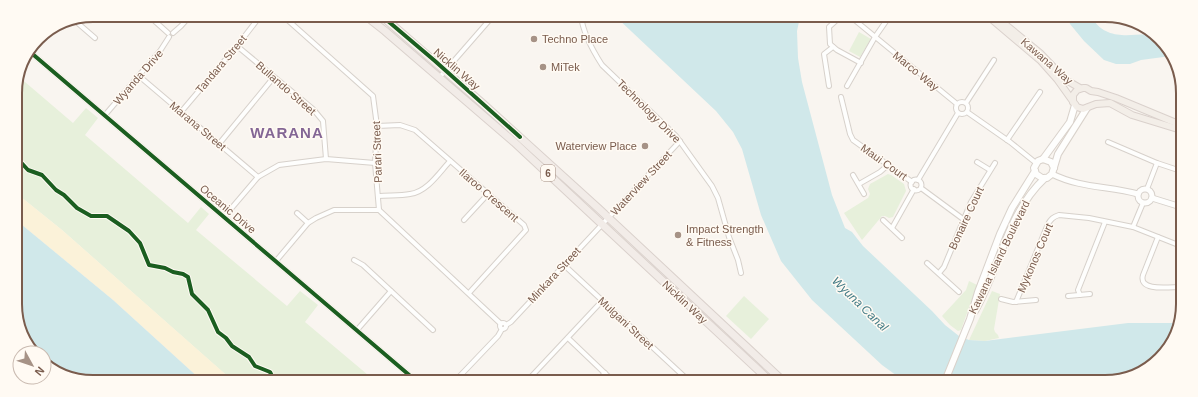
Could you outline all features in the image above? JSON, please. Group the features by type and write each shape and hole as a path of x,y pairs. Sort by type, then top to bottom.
{"highway":[{"name":"Nicklin Way","path":"373,22 514,142 764,375"},
{"name":"Nicklin Way","path":"389,22 446,71 609,218 777,375"}],"main road":[{"name":"Kawana Way","path":"995,22 1041,61 1057,79 1074,103"},
{"name":"Kawana Way","path":"1002,22 1040,53 1066,80 1080,88"},
{"path":"1091,91 1094,98 1058,154 1053,171 1045,178 1039,177 1035,171 1036,163 1043,159 1070,122 1074,103 1073,95 1080,88 1086,88 1091,91 1116,98 1176,123"},
{"path":"1074,103 1080,108 1096,104 1110,103 1138,118 1176,129"},
{"path":"1043,159 1051,162 1053,171"},
{"name":"Kawana Island Boulevard","path":"947,375 970,319 976,297 1000,234 1012,208 1035,171"},
{"name":"Kawana Island Boulevard","path":"970,319 983,295 1018,213 1032,191 1045,178"}],"street":[{"path":"156,22 170,34"},
{"name":"Wyanda Drive","path":"105,115 166,44 170,34 185,22"},
{"name":"Tandara Street","path":"181,112 256,22"},
{"name":"Parari Street","path":"289,22 373,96 377,126 375,163 379,210"},
{"path":"439,78 488,22"},
{"name":"Technology Drive","path":"582,22 597,57 602,64 680,141 712,186 718,198 741,273"},
{"path":"834,22 829,27 830,44 837,50 861,63"},
{"name":"Marco Way","path":"857,22 957,104"},
{"path":"847,86 875,37 886,22"},
{"path":"78,24 95,38"},
{"name":"Bullando Street","path":"237,46 313,109 323,121 326,159"},
{"path":"829,86 824,54 833,47"},
{"name":"Oceanic Drive","path":"33,54 409,375"},
{"path":"966,103 994,60"},
{"name":"Marana Street","path":"138,76 258,176"},
{"path":"219,144 274,78"},
{"path":"1007,140 1040,92"},
{"name":"Maui Court","path":"841,97 853,140 912,182"},
{"path":"914,190 911,185 912,182 914,180 918,180 958,113 956,108 957,104 962,102 966,103"},
{"path":"966,103 968,108 967,112"},
{"path":"958,113 964,114 967,112"},
{"path":"967,112 1007,140 1036,163"},
{"name":"Ilaroo Crescent","path":"377,126 400,125 415,130 524,225 526,230 468,293"},
{"name":"Waterview Street","path":"602,225 680,141"},
{"path":"1108,142 1156,163 1176,169"},
{"path":"224,216 258,176 279,165 326,159 375,163"},
{"path":"378,196 411,194 419,191 426,187 450,161"},
{"path":"977,162 990,170"},
{"name":"Bonaire Court","path":"939,273 944,267 971,202 995,163"},
{"path":"1147,189 1156,163"},
{"path":"860,184 880,172 888,165"},
{"path":"1053,171 1073,183 1138,194"},
{"path":"853,175 860,184 864,194"},
{"path":"918,180 922,183 921,188"},
{"path":"921,188 963,219"},
{"path":"892,228 914,190 921,188"},
{"path":"1138,194 1143,189 1147,189"},
{"path":"1143,203 1150,202 1152,198 1152,193 1147,189"},
{"path":"464,220 488,194"},
{"path":"1138,194 1139,200 1143,203"},
{"path":"1152,198 1176,205"},
{"path":"1133,227 1143,203"},
{"path":"276,261 308,223 334,210 379,210 503,326"},
{"path":"297,213 308,223"},
{"name":"Mykonos Court","path":"1016,302 1051,219 1059,215 1089,218 1105,222"},
{"path":"883,220 902,238"},
{"path":"1080,295 1078,290 1105,222 1133,227 1176,244"},
{"name":"Minkara Street","path":"461,375 498,336 503,326 511,322 602,225"},
{"path":"1158,236 1142,278 1143,282 1147,286 1153,287 1176,287"},
{"path":"354,260 363,265 433,330"},
{"path":"927,263 959,292"},
{"name":"Mulgani Street","path":"564,265 683,375"},
{"path":"357,330 391,291"},
{"path":"1068,296 1090,294"},
{"path":"1001,299 1009,302 1036,300"},
{"path":"533,375 602,300"},
{"path":"568,338 608,375"},
{"path":"602,375 605,372"}],"green space":[{"path":"859,32 871,39 860,57 849,51"},
{"path":"23,81 73,123 86,108 98,118 85,135 188,223 201,207 209,214 196,230 287,306 300,291 318,305 305,322 368,375 226,375 62,230 22,198"},
{"path":"888,174 904,184 906,191 893,217 889,218 882,216 862,240 844,213 868,198 870,194 868,189 870,184"},
{"path":"969,281 977,285 961,330 958,331 942,316 966,290"},
{"path":"992,291 1000,294 994,329 999,338 985,341 969,340"},
{"path":"744,296 769,319 751,339 726,316"}],"sand":[{"path":"22,198 62,230 226,375 196,375 113,300 22,225"}],"water":[{"name":"Wyuna Canal","path":"621,22 799,22 797,31 798,58 802,82 832,195 845,228 852,232 863,246 945,325 959,336 969,340 985,341 1128,323 1174,323 1167,340 1152,357 1137,368 1124,373 1110,375 896,375 882,365 812,300 781,261 761,215 742,149 733,132 716,111"},
{"path":"1069,22 1096,22 1100,27 1110,33 1120,35 1146,35 1158,46 1166,57 1141,60 1130,64 1116,64 1104,60 1084,41"},
{"path":"22,225 113,300 196,375 93,375 74,373 57,366 52,362 52,345 35,345 29,336 23,318"}],"cycle path":[{"path":"389,22 520,137"},
{"path":"33,55 409,375"},
{"path":"22,164 28,170 42,175 56,190 64,195 77,208 91,216 107,216 129,231 140,243 149,265 165,268 188,277 192,294 208,310 218,332 226,338 232,346 249,357 255,366 270,372 272,375"}],"place":[{"name":"Techno Place","path":"534,39"},
{"name":"MiTek","path":"543,67"},
{"name":"Waterview Place","path":"645,146"},
{"name":"Impact Strength & Fitness","path":"678,235"}],"district":[{"name":"WARANA","path":"287,133"}]}
